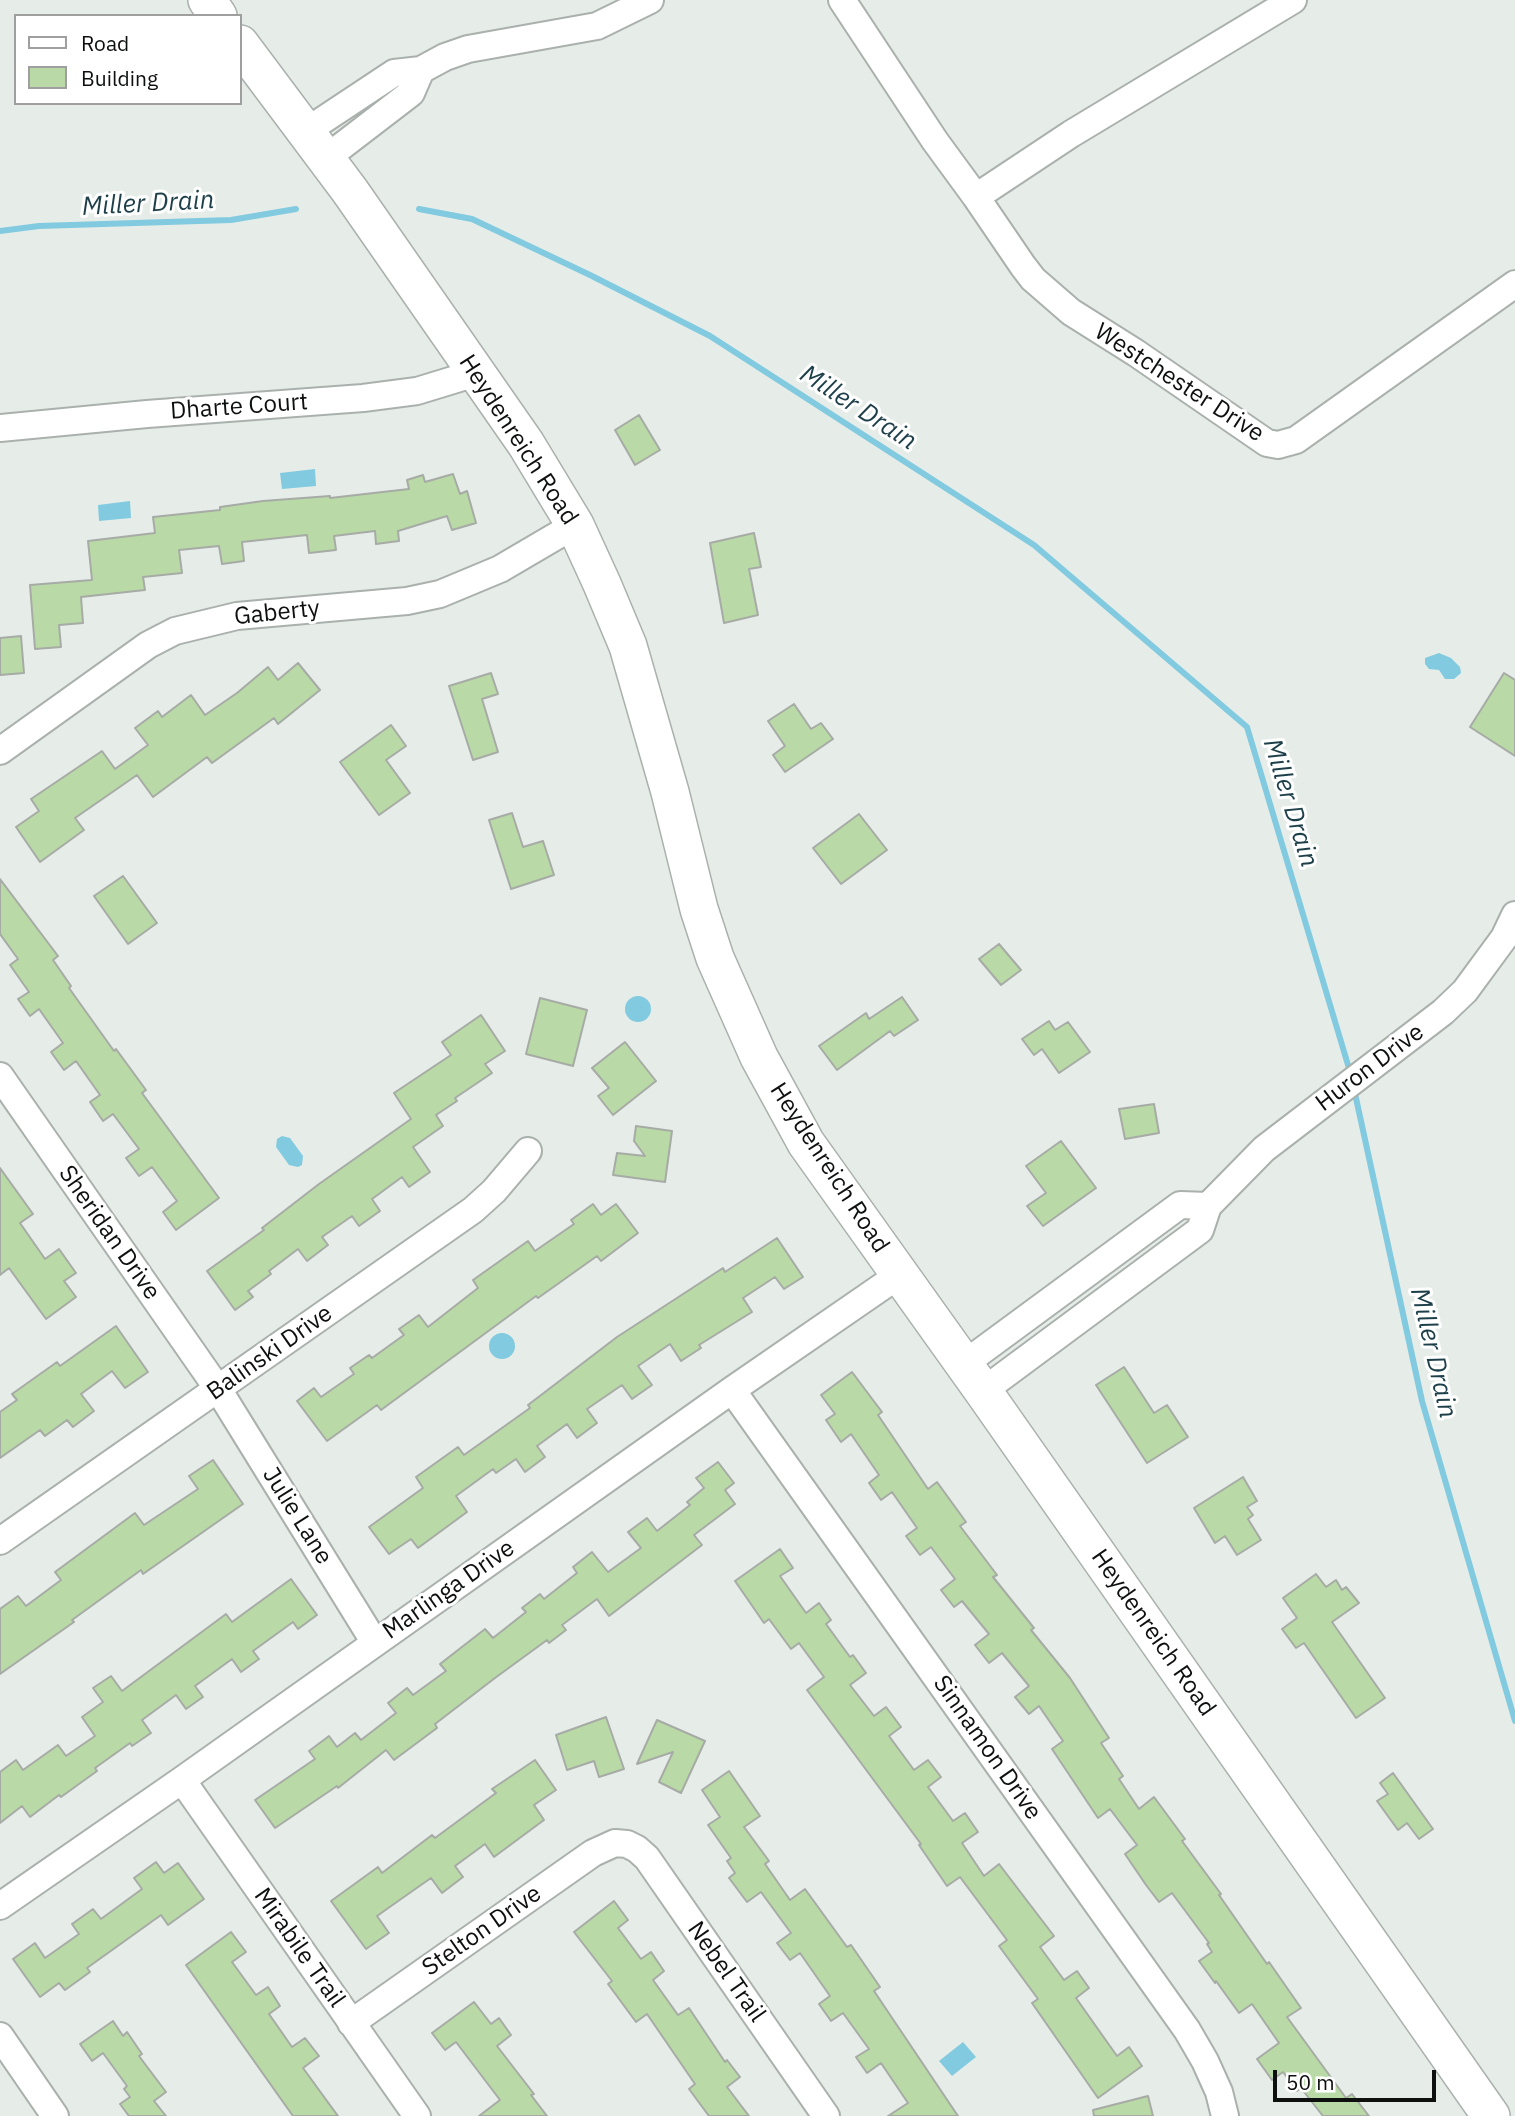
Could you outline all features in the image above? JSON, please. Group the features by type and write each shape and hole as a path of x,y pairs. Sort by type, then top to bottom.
{"street":[{"path":"315,145 359,95 394,72 421,70 468,49 597,26 650,0"},
{"name":"Westchester Drive","path":"842,0 935,141 1033,279 1071,312 1267,443 1278,445 1296,440 1515,284"},
{"path":"976,197 1071,134 1293,0"},
{"name":"Heydenreich Road","path":"242,47 315,145 526,444 575,525 628,646 670,792 699,909 724,978 759,1057 806,1143 1491,2116"},
{"path":"315,145 377,120 411,93 421,70"},
{"path":"359,95 377,120"},
{"name":"Dharte Court","path":"0,428 363,398 417,391 476,373"},
{"name":"Gaberty","path":"0,751 148,645 175,631 237,616 407,601 440,594 500,569 575,525"},
{"name":"Huron Drive","path":"974,1378 1136,1279 1200,1230 1208,1206 1264,1149 1443,1012 1465,991 1504,938 1515,915"},
{"name":"Sheridan Drive","path":"0,1076 218,1389"},
{"name":"Balinski Drive","path":"0,1541 473,1210 494,1191 528,1151"},
{"path":"974,1378 1117,1254 1180,1205 1208,1206"},
{"path":"1117,1254 1136,1279"},
{"name":"Marlinga Drive","path":"0,1906 899,1275"},
{"name":"Julie Lane","path":"218,1389 375,1643"},
{"name":"Sinnamon Drive","path":"732,1390 1187,2030 1205,2060 1219,2092 1225,2116"},
{"name":"Mirabile Trail","path":"182,1780 417,2116"},
{"name":"Stelton Drive","path":"351,2022 593,1853 615,1843"},
{"name":"Nebel Trail","path":"615,1843 638,1849 647,1858 826,2116"},
{"path":"0,2036 55,2116"}],"water":[{"path":"315,469 316,486 282,489 280,473"},
{"path":"130,501 131,518 99,521 98,505"},
{"path":"1439,653 1451,658 1460,667 1461,673 1454,679 1445,679 1439,670 1429,669 1425,664 1425,658"},
{"path":"638,996 647,1000 651,1009 647,1018 638,1022 629,1018 625,1009 629,1000"},
{"path":"282,1136 290,1138 303,1156 302,1165 289,1165 276,1147 277,1139"},
{"path":"502,1333 511,1337 515,1346 511,1355 502,1359 493,1355 489,1346 493,1337"},
{"path":"963,2042 976,2057 952,2076 939,2061"}],"building":[{"path":"639,415 660,450 635,465 615,430"},
{"path":"453,474 460,494 467,491 476,523 452,530 447,516 398,531 399,541 376,544 375,531 334,536 336,550 309,553 307,535 242,542 244,561 222,564 219,546 179,550 182,573 143,577 145,590 81,597 83,623 59,625 61,647 35,649 30,585 92,580 88,541 155,533 153,517 220,510 220,507 263,501 330,498 409,489 407,480 423,475 425,482"},
{"path":"754,533 761,567 749,569 758,615 724,623 710,543"},
{"path":"21,636 24,673 0,675 0,638"},
{"path":"298,663 320,690 278,724 274,718 212,763 207,757 153,797 137,775 75,818 84,830 40,862 16,827 39,811 31,799 102,751 115,769 148,745 135,728 158,711 162,717 191,695 205,715 268,667 278,680"},
{"path":"491,673 498,694 482,699 498,752 473,760 449,686"},
{"path":"1504,673 1515,680 1515,756 1470,727"},
{"path":"794,704 811,729 821,723 833,739 785,772 773,755 785,746 768,721"},
{"path":"391,725 406,746 386,760 410,793 379,815 340,762"},
{"path":"512,813 523,847 543,841 554,875 511,889 489,820"},
{"path":"859,814 887,850 841,884 813,848"},
{"path":"123,876 157,923 128,944 94,896"},
{"path":"0,879 58,956 53,960 71,986 69,988 146,1090 142,1093 219,1198 176,1230 163,1212 177,1201 152,1167 139,1176 126,1158 139,1149 113,1114 103,1121 90,1102 100,1095 76,1061 64,1070 51,1052 63,1043 39,1009 30,1016 18,999 29,992 10,965 18,959 0,934"},
{"path":"999,944 1021,970 1001,985 979,959"},
{"path":"902,997 918,1020 894,1036 890,1031 837,1070 819,1046 866,1013 869,1019"},
{"path":"540,998 587,1010 573,1066 526,1054"},
{"path":"481,1015 505,1051 485,1064 492,1073 455,1098 457,1101 436,1115 443,1126 413,1147 430,1172 409,1187 402,1177 372,1199 380,1211 359,1226 352,1216 322,1237 328,1245 307,1261 298,1249 248,1291 253,1297 235,1310 207,1271 264,1230 262,1228 319,1184 411,1119 394,1093 451,1055 442,1042"},
{"path":"1049,1021 1055,1030 1068,1022 1090,1052 1059,1073 1042,1049 1034,1055 1022,1039"},
{"path":"625,1042 656,1081 613,1115 598,1096 609,1088 592,1068"},
{"path":"1154,1104 1159,1133 1125,1139 1119,1109"},
{"path":"636,1126 672,1131 665,1182 613,1175 617,1153 645,1156 634,1141"},
{"path":"1061,1141 1096,1188 1043,1226 1027,1206 1046,1193 1026,1166"},
{"path":"0,1168 33,1214 20,1223 45,1259 59,1249 76,1273 64,1281 76,1297 46,1319 9,1268 0,1275"},
{"path":"593,1204 601,1215 616,1204 638,1233 601,1261 597,1256 538,1298 536,1296 381,1410 377,1405 327,1441 297,1401 314,1388 321,1397 354,1374 350,1368 369,1355 372,1358 404,1335 399,1329 419,1315 428,1327 478,1288 473,1280 528,1241 535,1251 574,1224 571,1220"},
{"path":"777,1238 803,1277 784,1289 775,1277 743,1298 752,1312 699,1345 701,1348 681,1361 670,1344 638,1366 652,1385 632,1399 622,1385 587,1409 597,1423 577,1438 567,1424 537,1446 545,1457 525,1472 516,1459 496,1473 493,1469 456,1496 467,1512 418,1548 411,1539 389,1554 369,1527 423,1488 416,1477 458,1447 464,1455 530,1408 528,1405 617,1337 723,1268 725,1272"},
{"path":"116,1326 148,1372 125,1388 112,1371 81,1394 94,1411 73,1427 67,1420 45,1436 40,1430 0,1458 0,1412 17,1400 12,1394 57,1362 60,1366"},
{"path":"1124,1367 1154,1413 1167,1405 1188,1437 1147,1463 1096,1385"},
{"path":"852,1372 882,1412 878,1415 928,1489 937,1482 966,1522 960,1526 997,1575 993,1577 1070,1678 1109,1738 1101,1743 1123,1776 1119,1779 1139,1809 1154,1797 1185,1839 1182,1841 1267,1964 1269,1962 1301,2008 1287,2017 1346,2098 1352,2094 1369,2116 1323,2116 1301,2088 1297,2091 1283,2072 1272,2080 1257,2059 1279,2043 1252,2004 1239,2013 1199,1961 1212,1952 1207,1944 1209,1943 1172,1893 1159,1902 1146,1885 1125,1854 1137,1845 1110,1809 1098,1818 1052,1749 1063,1741 1039,1706 1029,1714 1015,1697 1029,1686 1002,1653 989,1663 975,1645 989,1634 962,1601 954,1607 941,1590 955,1579 931,1547 920,1555 906,1536 917,1528 892,1492 881,1500 869,1483 879,1475 851,1434 841,1442 826,1420 835,1414 821,1395"},
{"path":"213,1460 243,1504 143,1574 141,1570 0,1674 0,1609 18,1596 26,1606 61,1580 55,1572 135,1513 144,1525 198,1489 189,1476"},
{"path":"718,1462 734,1483 725,1490 735,1504 694,1535 702,1545 609,1616 597,1599 562,1625 566,1630 549,1643 547,1640 495,1678 435,1724 437,1728 394,1760 386,1750 338,1788 337,1786 275,1828 255,1800 315,1759 309,1751 329,1736 337,1747 355,1733 361,1740 396,1713 388,1703 407,1688 413,1695 446,1671 440,1664 485,1629 493,1638 526,1612 522,1608 540,1594 544,1599 577,1573 573,1567 592,1552 608,1572 641,1548 628,1532 647,1518 657,1531 690,1505 687,1502 704,1488 696,1478"},
{"path":"1243,1477 1257,1501 1247,1507 1253,1515 1248,1519 1261,1540 1237,1555 1225,1536 1215,1543 1194,1508"},
{"path":"780,1549 793,1568 780,1576 806,1613 819,1603 831,1620 826,1624 850,1657 853,1655 866,1673 850,1685 874,1716 886,1707 901,1727 889,1736 914,1770 928,1760 941,1777 928,1787 953,1821 965,1813 978,1832 962,1843 984,1876 999,1864 1054,1936 1040,1947 1064,1980 1077,1971 1089,1988 1076,1998 1117,2056 1129,2047 1142,2066 1098,2098 1032,2003 1038,1999 999,1946 1007,1940 960,1877 947,1886 919,1845 921,1844 807,1690 824,1677 799,1643 791,1649 769,1619 764,1623 735,1581"},
{"path":"1316,1574 1326,1587 1336,1580 1342,1590 1346,1587 1359,1603 1332,1622 1385,1698 1356,1718 1304,1643 1296,1648 1282,1629 1297,1618 1283,1598"},
{"path":"291,1579 317,1615 298,1629 293,1622 253,1651 259,1659 241,1672 232,1659 195,1686 203,1697 186,1709 176,1695 142,1720 151,1733 132,1746 130,1743 61,1797 59,1795 30,1817 22,1806 0,1823 0,1772 16,1760 23,1770 58,1745 66,1756 95,1736 82,1717 103,1702 93,1688 111,1676 122,1691 226,1614 232,1622"},
{"path":"606,1717 624,1769 599,1777 594,1761 567,1770 556,1735"},
{"path":"657,1720 705,1741 681,1793 659,1782 673,1752 637,1764"},
{"path":"535,1760 556,1790 534,1805 544,1820 494,1857 485,1844 455,1866 463,1877 442,1893 431,1878 377,1916 389,1933 366,1949 331,1901 378,1867 382,1873 432,1835 435,1838 496,1793 492,1789"},
{"path":"729,1771 760,1816 744,1827 769,1861 765,1864 790,1900 805,1889 847,1947 851,1945 880,1987 874,1991 958,2116 888,2116 908,2103 881,2063 867,2073 856,2057 869,2049 843,2013 831,2021 819,2004 830,1996 800,1953 790,1960 777,1943 791,1933 761,1892 747,1902 729,1878 735,1873 727,1861 731,1858 708,1825 720,1817 702,1790"},
{"path":"1393,1773 1433,1829 1419,1839 1407,1823 1398,1830 1377,1801 1388,1794 1380,1783"},
{"path":"156,1862 164,1873 178,1863 204,1899 168,1925 161,1915 87,1968 90,1972 65,1990 59,1983 40,1997 13,1959 35,1943 45,1958 79,1934 72,1924 93,1909 101,1919 142,1889 134,1878"},
{"path":"614,1901 628,1920 618,1928 641,1959 651,1952 664,1971 653,1980 678,2015 689,2008 725,2062 727,2060 740,2077 727,2087 749,2116 709,2116 689,2089 695,2084 647,2014 636,2022 608,1984 612,1981 574,1932"},
{"path":"231,1932 246,1952 232,1962 256,1995 268,1987 280,2006 269,2014 292,2047 305,2038 319,2056 303,2068 338,2116 293,2116 186,1965"},
{"path":"474,2002 491,2024 499,2018 511,2035 497,2046 534,2094 531,2095 547,2116 479,2116 500,2100 456,2042 445,2050 432,2033"},
{"path":"113,2021 123,2036 127,2032 142,2054 139,2056 166,2092 154,2101 166,2116 129,2116 120,2104 130,2097 124,2089 127,2086 103,2053 92,2061 80,2044"},
{"path":"1148,2096 1153,2116 1094,2116 1093,2110"}],"waterway":[{"name":"Miller Drain","path":"0,231 39,226 231,220 296,209"},
{"name":"Miller Drain","path":"419,209 472,219 710,336 1034,545 1247,727 1351,1075"},
{"name":"Miller Drain","path":"1354,1089 1422,1401 1515,1721"}]}
